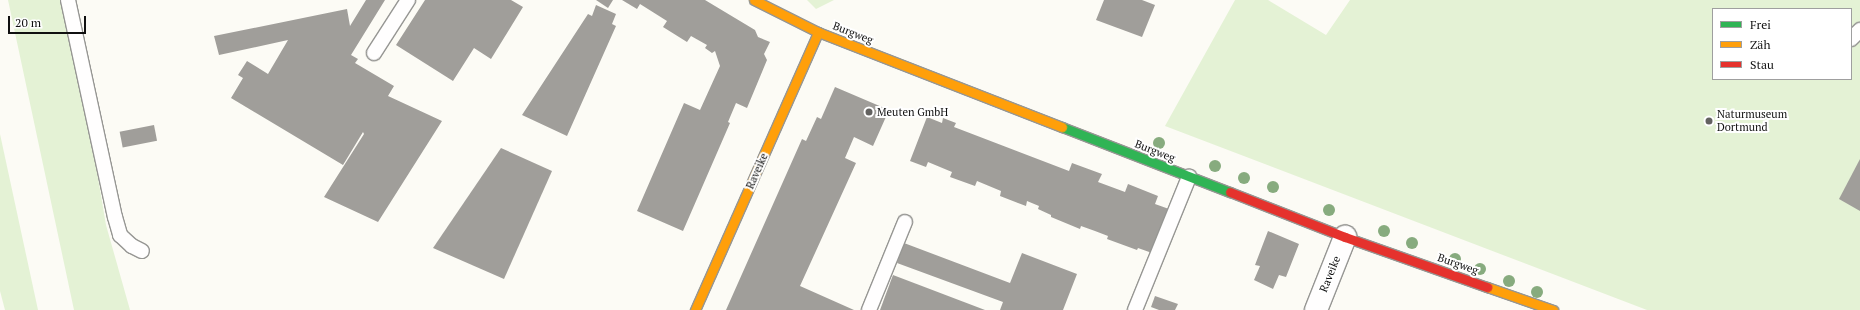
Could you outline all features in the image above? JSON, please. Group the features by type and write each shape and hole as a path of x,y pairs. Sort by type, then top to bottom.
{"street":[{"name":"Burgweg","path":"754,0 818,32 1189,177 1345,237 1553,310"},
{"name":"Raveike","path":"695,310 818,32"},
{"name":"Raveike","path":"1316,310 1345,237"}],"lane":[{"path":"68,0 120,235 132,246 142,250"},
{"path":"374,53 408,0"},
{"path":"1852,38 1860,30"},
{"path":"1135,310 1189,177"},
{"path":"869,310 905,222"}],"green space":[{"path":"8,0 61,0 91,137 106,225 130,310 74,310"},
{"path":"807,0 834,0 816,9"},
{"path":"1235,0 1268,0 1326,35 1350,0 1860,0 1860,310 1647,310 1165,126"},
{"path":"0,134 38,310 5,310 0,291"}],"building":[{"path":"366,0 385,0 351,55 358,59 355,63 394,86 388,96 442,121 378,222 324,197 364,134 363,132 343,165 231,98 243,78 238,75 247,61 268,74 288,40 219,55 214,36 347,9 350,26"},
{"path":"425,0 511,0 523,7 491,59 474,48 453,81 396,45"},
{"path":"596,0 613,0 608,8"},
{"path":"622,0 705,0 755,30 758,37 770,42 764,54 767,60 747,108 736,103 728,122 730,123 683,231 637,211 684,103 700,110 720,66 715,51 712,53 705,48 707,45 691,36 687,42 663,27 667,21 640,4 637,9"},
{"path":"1104,0 1142,0 1155,5 1142,37 1096,20"},
{"path":"596,5 616,14 612,24 616,26 567,136 522,115 588,14 592,16"},
{"path":"835,87 889,110 873,146 854,137 845,158 856,163 800,286 854,310 726,310 802,139 806,141 817,117 821,119"},
{"path":"927,117 942,123 943,118 956,123 954,127 1069,171 1072,163 1102,174 1098,182 1125,192 1128,184 1158,196 1155,204 1169,209 1152,253 1138,248 1137,250 1107,239 1108,236 1081,226 1080,229 1051,217 1051,215 1038,209 1039,206 1027,201 1026,206 1000,196 1001,191 977,181 975,186 950,177 952,172 928,162 926,167 910,161"},
{"path":"154,125 157,141 123,147 120,132"},
{"path":"501,148 552,171 504,279 433,248"},
{"path":"1860,159 1860,211 1839,199"},
{"path":"1268,231 1299,244 1286,277 1279,275 1273,289 1254,280 1260,266 1255,265"},
{"path":"904,243 1010,283 1022,253 1077,274 1063,310 1000,310 1003,302 897,263"},
{"path":"893,275 985,310 880,310"},
{"path":"1155,296 1178,304 1175,310 1159,310 1151,307"}],"traffic: fast":[{"path":"1062,127 1230,192"}],"traffic: slow":[{"path":"754,0 818,32 1062,127"},
{"path":"695,310 818,32"},
{"path":"1487,287 1553,310"}],"traffic: jam":[{"path":"1230,192 1345,237 1487,287"}],"place":[{"name":"Meuten GmbH","path":"869,112"},
{"name":"Naturmuseum Dortmund","path":"1709,121"}]}
